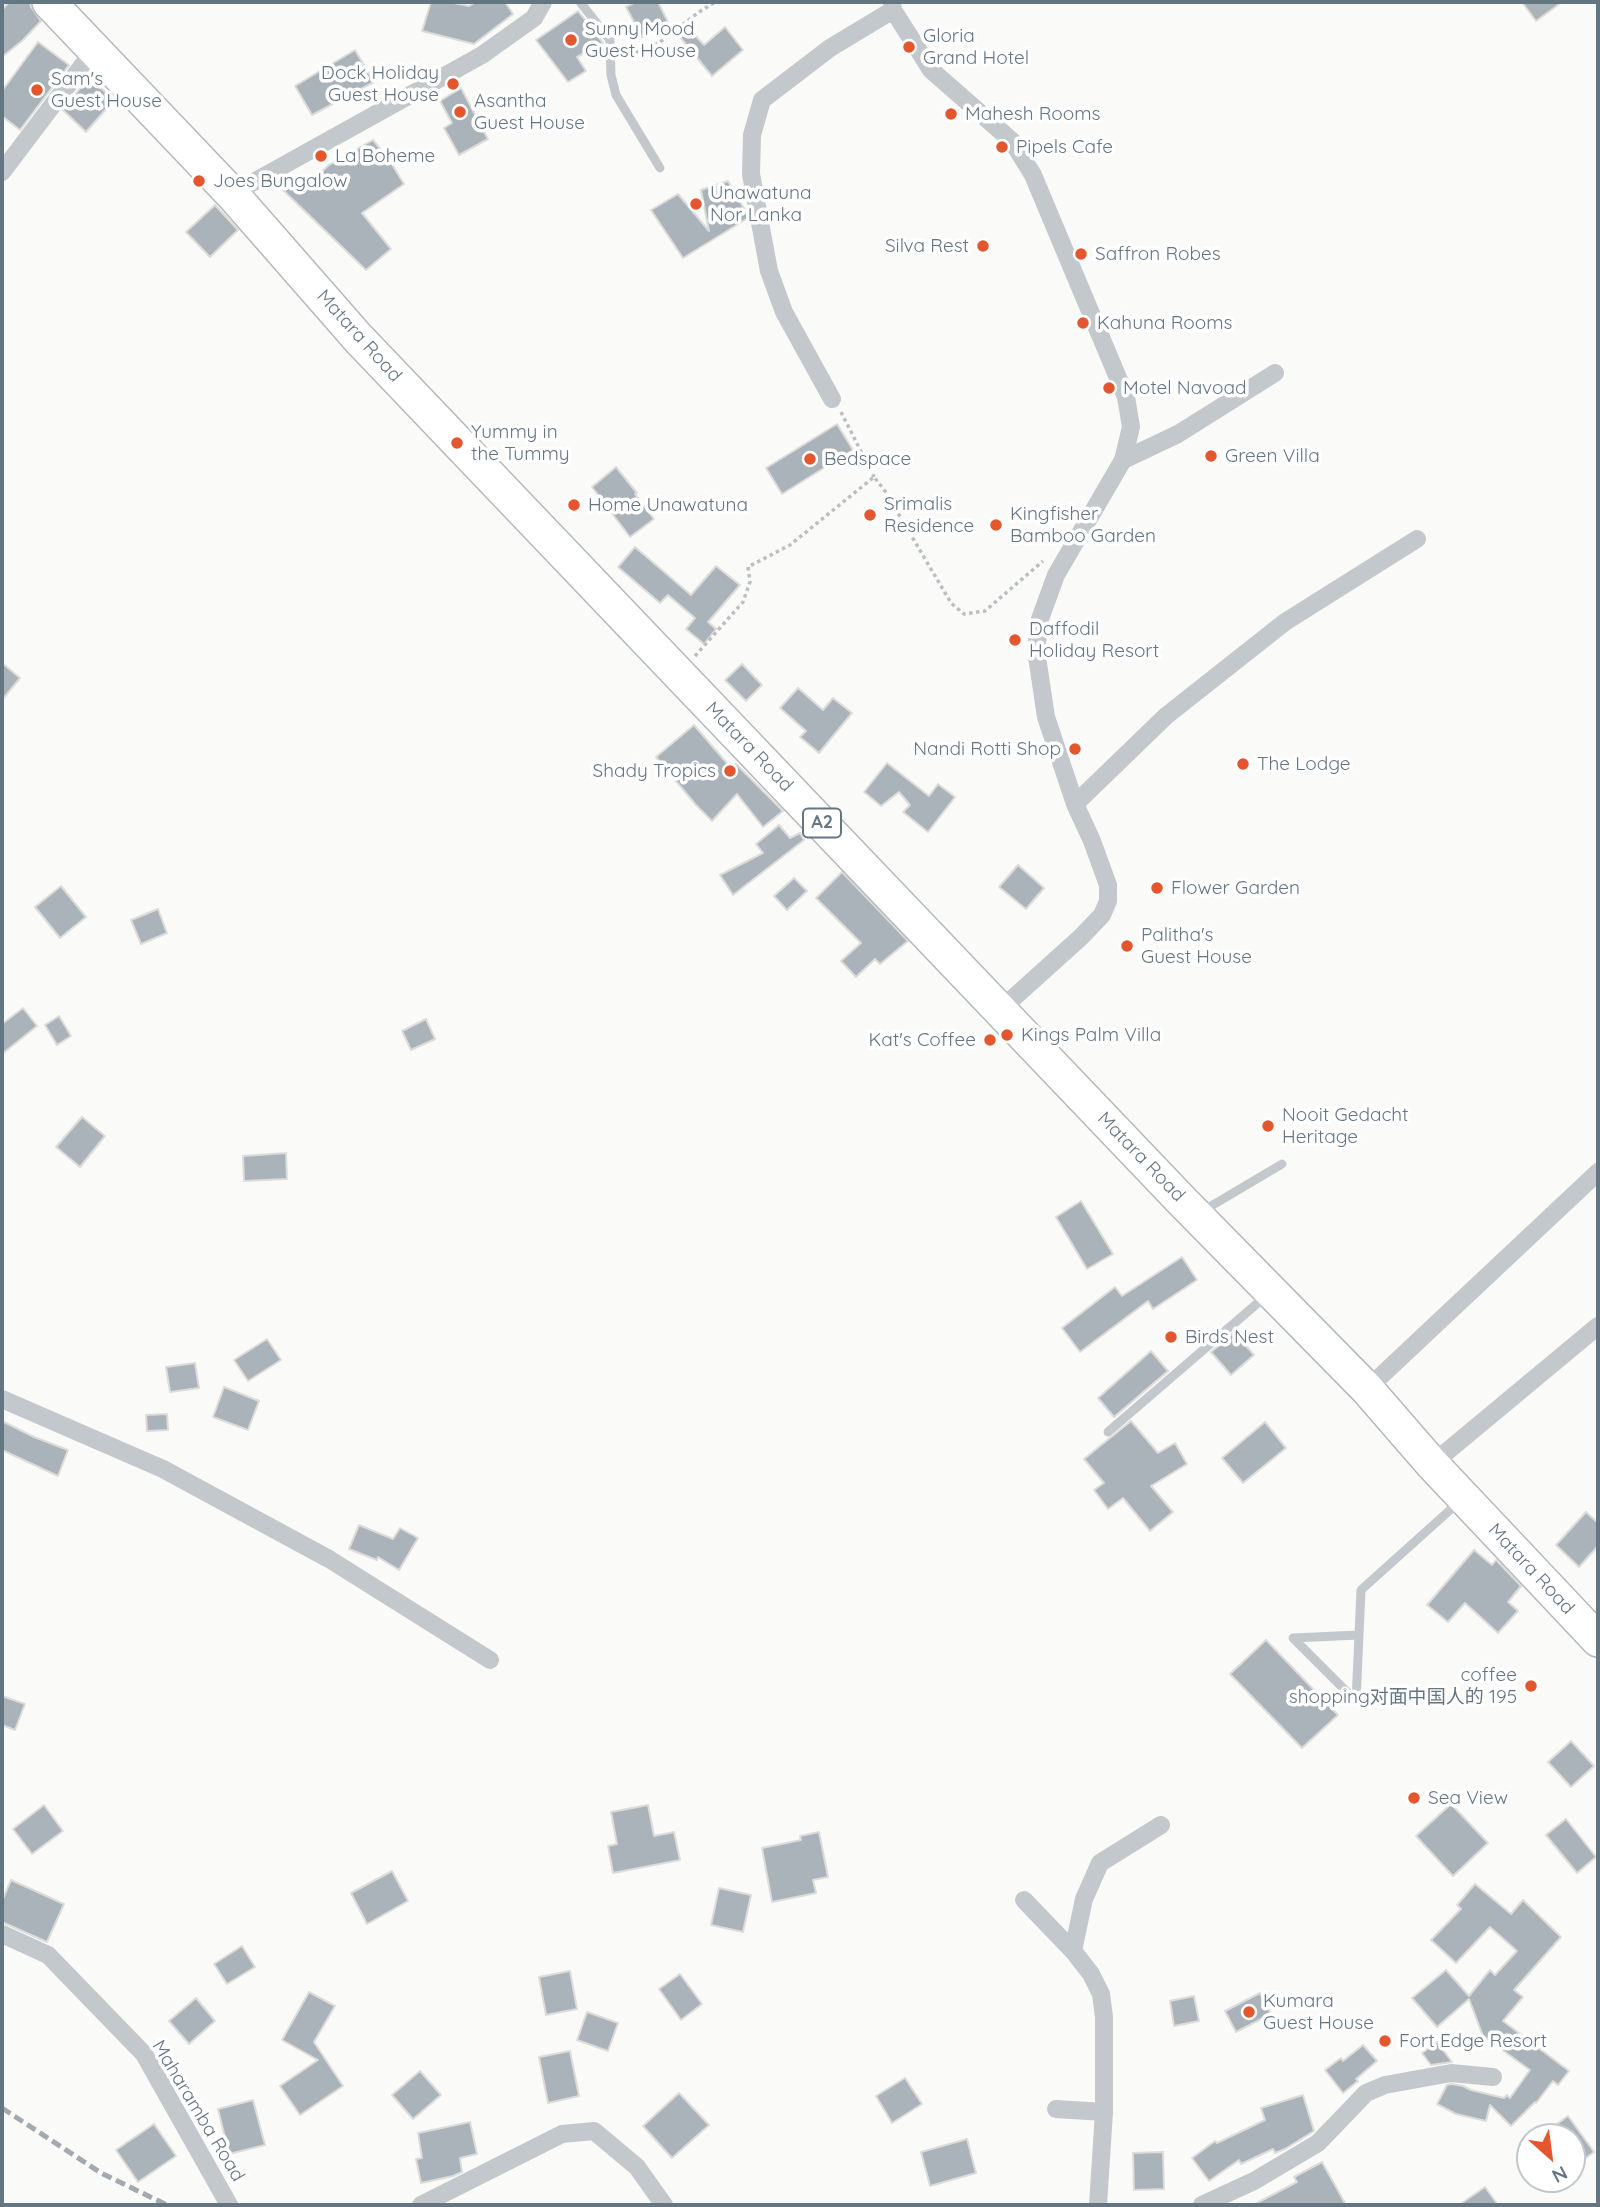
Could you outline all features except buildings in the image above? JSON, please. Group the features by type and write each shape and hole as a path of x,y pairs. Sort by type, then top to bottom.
{"highway":[{"name":"Matara Road","path":"49,2 232,194 358,338 1196,1215 1367,1389 1432,1464 1598,1640"}],"street":[{"path":"232,194 482,55 534,18 543,2"},
{"path":"832,399 784,312 769,271 751,174 752,135 762,100 830,48 893,6 931,70 1012,141 1033,175 1126,397 1130,427 1123,460 1056,575 1040,619 1036,650 1046,718 1075,804 1108,885 1108,901 1102,915 1088,930 1000,1010"},
{"path":"2,172 95,49"},
{"path":"1123,460 1178,434 1275,373"},
{"path":"1075,804 1166,716 1285,622 1418,539"},
{"path":"1367,1389 1598,1172"},
{"path":"1432,1464 1598,1326"},
{"path":"2,1399 163,1469 329,1559 490,1660"},
{"path":"1073,1951 1084,1899 1100,1863 1161,1825"},
{"path":"1024,1900 1073,1951 1091,1974 1101,1994 1104,2017 1104,2112 1098,2205"},
{"name":"Maharamba Road","path":"2,1934 48,1955 144,2054 229,2205"},
{"path":"1202,2205 1254,2180 1318,2143 1366,2093 1385,2085 1451,2073 1493,2077"},
{"path":"1056,2109 1104,2112"},
{"path":"421,2205 562,2134 594,2131 637,2167 664,2205"}],"lane":[{"path":"580,2 610,40 611,75 615,95 660,168"},
{"path":"1196,1215 1282,1164"},
{"path":"1108,1432 1271,1292"},
{"path":"1359,1635 1293,1638 1356,1701 1362,1590 1464,1497"}],"path":[{"path":"610,40 638,51 659,43 715,2"},
{"path":"832,399 874,477 951,603 964,614 985,611 1050,554"},
{"path":"679,673 743,602 750,582 748,567 789,545 874,477"}],"railway":[{"path":"2,2108 101,2173 167,2205"}],"place":[{"name":"Sunny Mood Guest House","path":"571,40"},
{"name":"Gloria Grand Hotel","path":"909,47"},
{"name":"Dock Holiday Guest House","path":"453,84"},
{"name":"Sam's Guest House","path":"37,90"},
{"name":"Asantha Guest House","path":"460,112"},
{"name":"Mahesh Rooms","path":"951,114"},
{"name":"Pipels Cafe","path":"1002,147"},
{"name":"La Boheme","path":"321,156"},
{"name":"Joes Bungalow","path":"199,181"},
{"name":"Unawatuna Nor Lanka","path":"696,204"},
{"name":"Silva Rest","path":"983,246"},
{"name":"Saffron Robes","path":"1081,254"},
{"name":"Kahuna Rooms","path":"1083,323"},
{"name":"Motel Navoad","path":"1109,388"},
{"name":"Yummy in the Tummy","path":"457,443"},
{"name":"Green Villa","path":"1211,456"},
{"name":"Bedspace","path":"810,459"},
{"name":"Home Unawatuna","path":"574,505"},
{"name":"Srimalis Residence","path":"870,515"},
{"name":"Kingfisher Bamboo Garden","path":"996,525"},
{"name":"Daffodil Holiday Resort","path":"1015,640"},
{"name":"Nandi Rotti Shop","path":"1075,749"},
{"name":"The Lodge","path":"1243,764"},
{"name":"Shady Tropics","path":"730,771"},
{"name":"Flower Garden","path":"1157,888"},
{"name":"Palitha's Guest House","path":"1127,946"},
{"name":"Kings Palm Villa","path":"1007,1035"},
{"name":"Kat's Coffee","path":"990,1040"},
{"name":"Nooit Gedacht Heritage","path":"1268,1126"},
{"name":"Birds Nest","path":"1171,1337"},
{"name":"coffee shopping对面中国人的 195","path":"1531,1686"},
{"name":"Sea View","path":"1414,1798"},
{"name":"Kumara Guest House","path":"1249,2012"},
{"name":"Fort Edge Resort","path":"1385,2041"}]}
